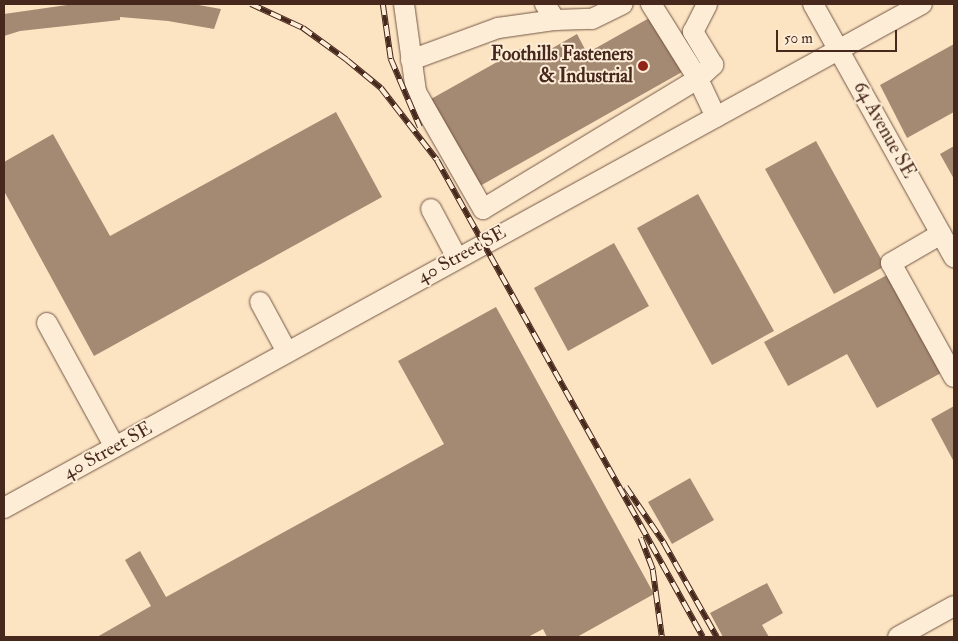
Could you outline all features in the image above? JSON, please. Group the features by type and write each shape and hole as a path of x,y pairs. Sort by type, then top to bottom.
{"street":[{"path":"404,4 416,92 482,209 698,79 713,65 693,32 707,4"},
{"path":"411,60 498,28 550,12 589,11 624,4"},
{"path":"651,4 698,79 716,117"},
{"name":"64 Avenue SE","path":"813,4 954,257"},
{"name":"40 Street SE","path":"4,508 922,4"},
{"path":"431,209 458,258"},
{"path":"942,234 891,263 954,377"},
{"path":"260,302 287,352"},
{"path":"47,323 114,447"},
{"path":"898,637 954,606"}],"building":[{"path":"74,4 193,4 221,9 214,29 168,21 120,17 120,20 20,31 4,36 4,14"},
{"path":"651,17 682,72 480,186 431,99 529,44 537,57 577,34 587,53"},
{"path":"954,44 954,112 907,138 880,85"},
{"path":"336,112 382,197 94,356 4,191 4,162 53,134 110,236"},
{"path":"816,141 885,266 834,294 765,169"},
{"path":"954,146 954,179 940,154"},
{"path":"698,194 774,331 712,365 637,228"},
{"path":"614,243 649,306 568,351 534,288"},
{"path":"887,275 941,373 877,408 847,354 788,386 764,342"},
{"path":"496,307 654,594 577,637 547,637 543,629 528,637 97,637 151,606 125,560 140,551 166,597 444,444 398,361"},
{"path":"954,406 954,462 931,419"},
{"path":"690,478 714,520 672,544 648,502"},
{"path":"767,583 783,613 762,625 769,637 723,637 710,613"}],"railway":[{"path":"251,4 303,28 381,88 437,160 703,637"},
{"path":"383,4 391,59 420,127"},
{"path":"626,487 664,543 717,637"},
{"path":"641,538 653,570 662,637"}],"place":[{"name":"Foothills Fasteners & Industrial","path":"643,66"}]}
